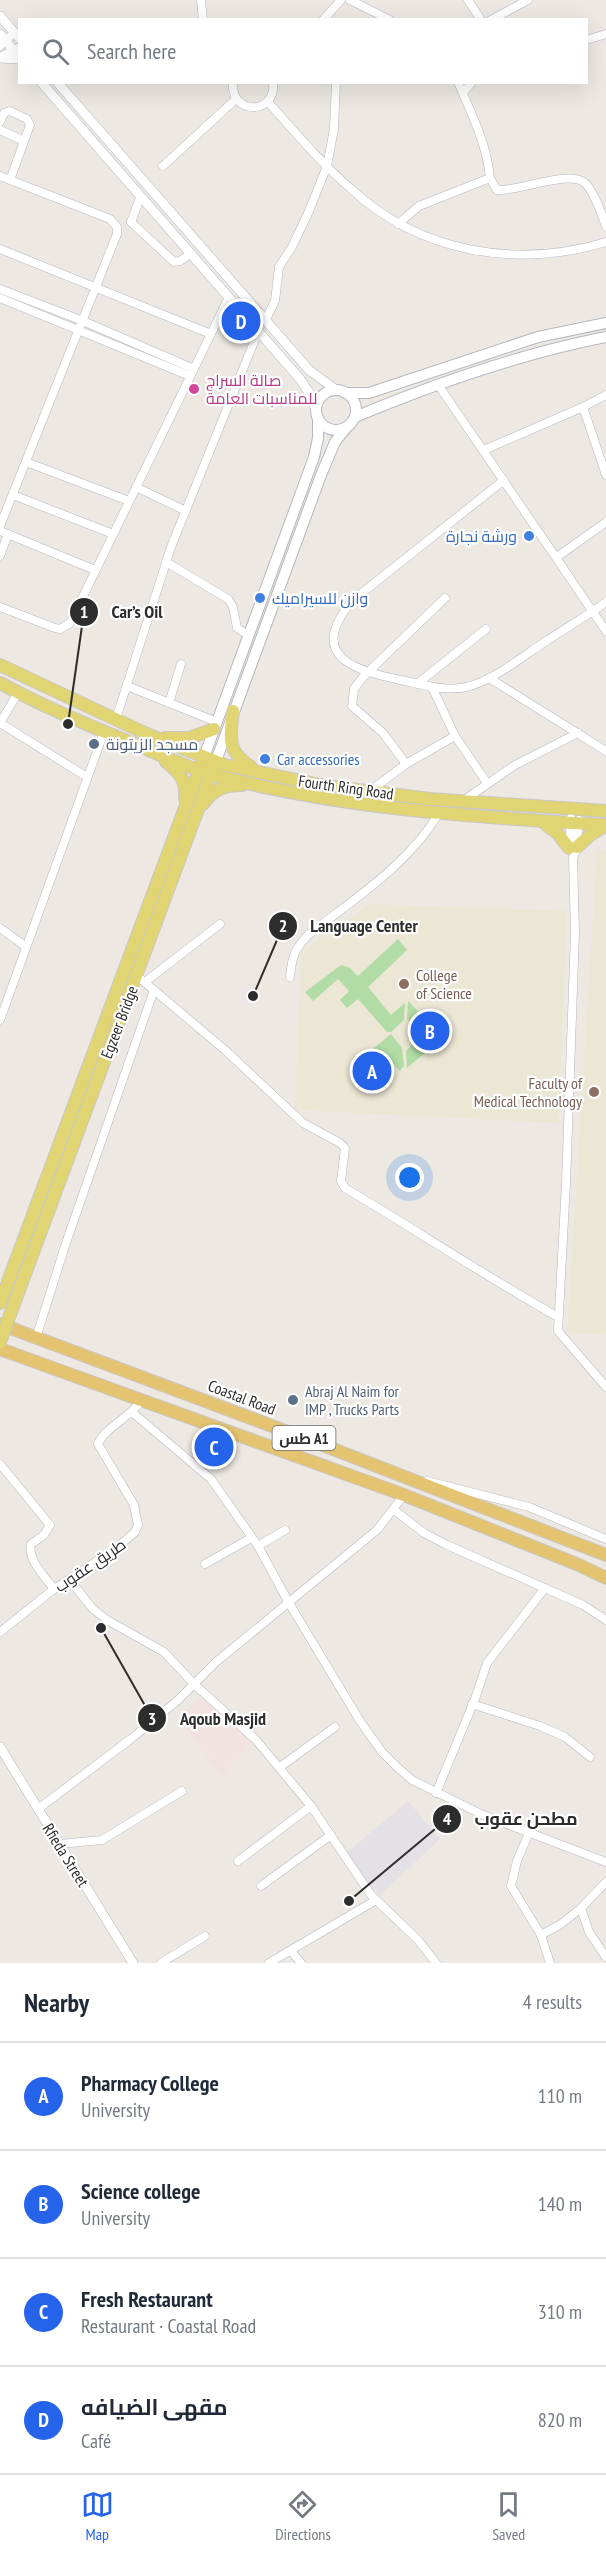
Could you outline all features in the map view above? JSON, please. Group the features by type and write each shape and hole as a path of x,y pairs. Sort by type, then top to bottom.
{"highway":[{"name":"Coastal Road","path":"0,1324 606,1555"},
{"path":"0,1349 404,1495 579,1566 606,1580"}],"main road":[{"path":"204,757 314,457 318,438 317,414 322,396 340,392 369,393 538,337 606,323"},
{"path":"584,327 588,340"},
{"path":"216,762 328,456 355,417 387,403 521,356 606,337"},
{"path":"340,392 353,400 355,417"},
{"path":"317,414 330,429 347,427"},
{"name":"Fourth Ring Road","path":"0,665 149,735 216,762 325,786 430,799 606,811"},
{"name":"Fourth Ring Road","path":"0,682 18,693 150,751 205,772 253,784 397,809 543,822 606,825"},
{"path":"233,711 230,741 233,751 251,768 266,774"},
{"path":"149,735 169,739 189,738 216,726"},
{"path":"150,751 177,771 184,780 186,789 182,814"},
{"name":"Egzeer Bridge","path":"16,1280 141,979 195,818 205,772 204,757"},
{"name":"Egzeer Bridge","path":"16,1280 182,814 205,772 216,762"},
{"path":"195,818 208,796 215,790 231,785 253,784"},
{"path":"543,822 557,833 573,851 590,835 606,825"},
{"path":"0,1304 16,1280"},
{"path":"0,1342 16,1280"}],"street":[{"path":"201,0 203,18"},
{"path":"350,0 386,18"},
{"path":"468,0 480,18"},
{"path":"495,18 528,0"},
{"path":"325,18 339,3"},
{"path":"336,18 339,3"},
{"path":"0,16 17,36 2,40"},
{"path":"588,39 606,34"},
{"path":"2,40 18,54"},
{"path":"0,58 18,54"},
{"path":"43,84 300,379 310,394 317,414"},
{"path":"59,84 309,370 340,392"},
{"path":"233,84 236,99 248,107 262,106 268,102 274,91 273,84"},
{"path":"266,320 274,301 279,267 292,247 327,166 334,129 336,84"},
{"path":"459,84 489,162 490,178 497,190 506,191 555,180 580,180 589,188 606,224"},
{"path":"463,93 470,84"},
{"path":"163,166 236,99"},
{"path":"268,102 351,189 398,224 443,244 480,253 504,255 546,254 606,242"},
{"path":"0,122 4,113 10,111 27,119 30,125 10,180"},
{"path":"0,130 24,141"},
{"path":"0,177 110,219 117,227 117,234 13,495 3,530 0,556"},
{"path":"398,224 419,206 490,178"},
{"path":"131,222 137,194 145,181"},
{"path":"117,227 131,222"},
{"path":"131,222 174,262 190,254"},
{"path":"0,249 211,334"},
{"path":"0,289 82,321 192,372"},
{"path":"0,608 60,629 70,623 229,297"},
{"path":"0,298 192,372"},
{"path":"116,719 166,562 258,332"},
{"path":"439,386 606,631"},
{"path":"484,450 606,395"},
{"path":"583,407 606,475"},
{"path":"26,462 129,501"},
{"path":"504,480 366,589 339,616 333,638 339,655 346,663 368,672 432,687 461,689 489,678 606,602"},
{"path":"136,487 186,511"},
{"path":"13,495 113,534"},
{"path":"557,557 606,522"},
{"path":"3,530 95,570"},
{"path":"166,562 228,599 233,607 237,628 248,635"},
{"path":"406,764 383,733 352,706 354,689 368,672 445,598"},
{"path":"417,684 486,629"},
{"path":"169,703 181,664"},
{"path":"489,678 606,751"},
{"path":"127,686 216,726"},
{"path":"432,687 455,736 487,783"},
{"path":"18,693 0,723 87,777"},
{"path":"0,1020 104,732"},
{"path":"463,801 487,783 543,749 578,733"},
{"path":"370,791 406,764 455,736"},
{"path":"575,809 574,932 566,1183 558,1331 606,1387"},
{"path":"290,977 294,951 303,940 417,844 439,813"},
{"path":"220,924 141,979 225,1050 303,1123 345,1148 341,1181 345,1188 493,1280 558,1317"},
{"path":"0,928 25,946"},
{"path":"36,1338 66,1243 154,990"},
{"name":"طريق عقوب","path":"0,1632 54,1589 130,1538 138,1525 134,1505 98,1444 100,1437 133,1413 142,1400"},
{"path":"133,1413 211,1479 258,1546 338,1688 382,1752 405,1773 436,1793 483,1815 606,1862"},
{"path":"0,1464 50,1525 44,1534 31,1544 30,1549 33,1558 54,1589"},
{"path":"408,1480 434,1482 476,1495 506,1500 606,1539"},
{"path":"38,1809 132,1738 216,1662 377,1530 404,1495"},
{"path":"394,1510 424,1533 583,1605 606,1620"},
{"path":"258,1546 285,1530"},
{"path":"205,1564 251,1538"},
{"path":"70,1580 92,1608 107,1620 164,1652 194,1684 250,1735 280,1767 311,1806 360,1881 376,1900 418,1940 436,1963"},
{"path":"436,1793 490,1657 545,1588"},
{"path":"472,1704 557,1733 590,1757"},
{"path":"280,1767 335,1727"},
{"name":"Rfieda Street","path":"0,1748 133,1963"},
{"path":"60,1844 102,1840 182,1791"},
{"path":"238,1861 311,1806"},
{"path":"529,1833 517,1861 511,1886 541,1935 550,1963"},
{"path":"261,1886 331,1835"},
{"path":"541,1935 561,1924 581,1908 606,1882"},
{"path":"274,1962 376,1900"},
{"path":"581,1908 589,1932 606,1957"},
{"path":"161,1963 205,1936"},
{"path":"291,1951 301,1963"}],"shaded area":[{"name":"Faculty of Medical Technology","path":"597,850 606,850 606,1335 567,1333"},
{"path":"370,904 567,911 559,1123 295,1110 301,952"},
{"path":"199,1699 207,1700 254,1739 222,1776 178,1718"},
{"path":"408,1801 440,1839 380,1895 363,1877 346,1853"}],"green space":[{"path":"398,939 407,950 368,987 391,1015 405,1003 404,1020 391,1032 387,1032 358,999 347,1008 340,1000 349,991 338,979 313,1001 305,992 341,965 350,968 358,976"},
{"path":"408,1001 438,1032 435,1035 421,1034 407,1019"},
{"path":"391,1034 402,1048 404,1066 400,1071 387,1057 372,1071 361,1059"},
{"path":"420,1036 435,1037 439,1041 407,1068 406,1051"}],"place":[{"name":"مقهى الضيافه","path":"241,321"},
{"name":"صالة السراج للمناسبات العامة","path":"194,389"},
{"name":"ورشة نجارة","path":"529,536"},
{"name":"وازن للسيراميك","path":"260,598"},
{"name":"Car’s Oil","path":"68,724"},
{"name":"مسجد الزيتونة","path":"94,744"},
{"name":"Car accessories","path":"265,759"},
{"name":"College of Science","path":"404,984"},
{"name":"Language Center","path":"253,996"},
{"name":"Science college","path":"430,1031"},
{"name":"Pharmacy College","path":"372,1071"},
{"name":"Faculty of Medical Technology","path":"594,1092"},
{"name":"Abraj Al Naim for IMP , Trucks Parts","path":"293,1400"},
{"name":"Fresh Restaurant","path":"214,1447"},
{"name":"Aqoub Masjid","path":"101,1628"},
{"name":"مطحن عقوب","path":"349,1901"}]}
